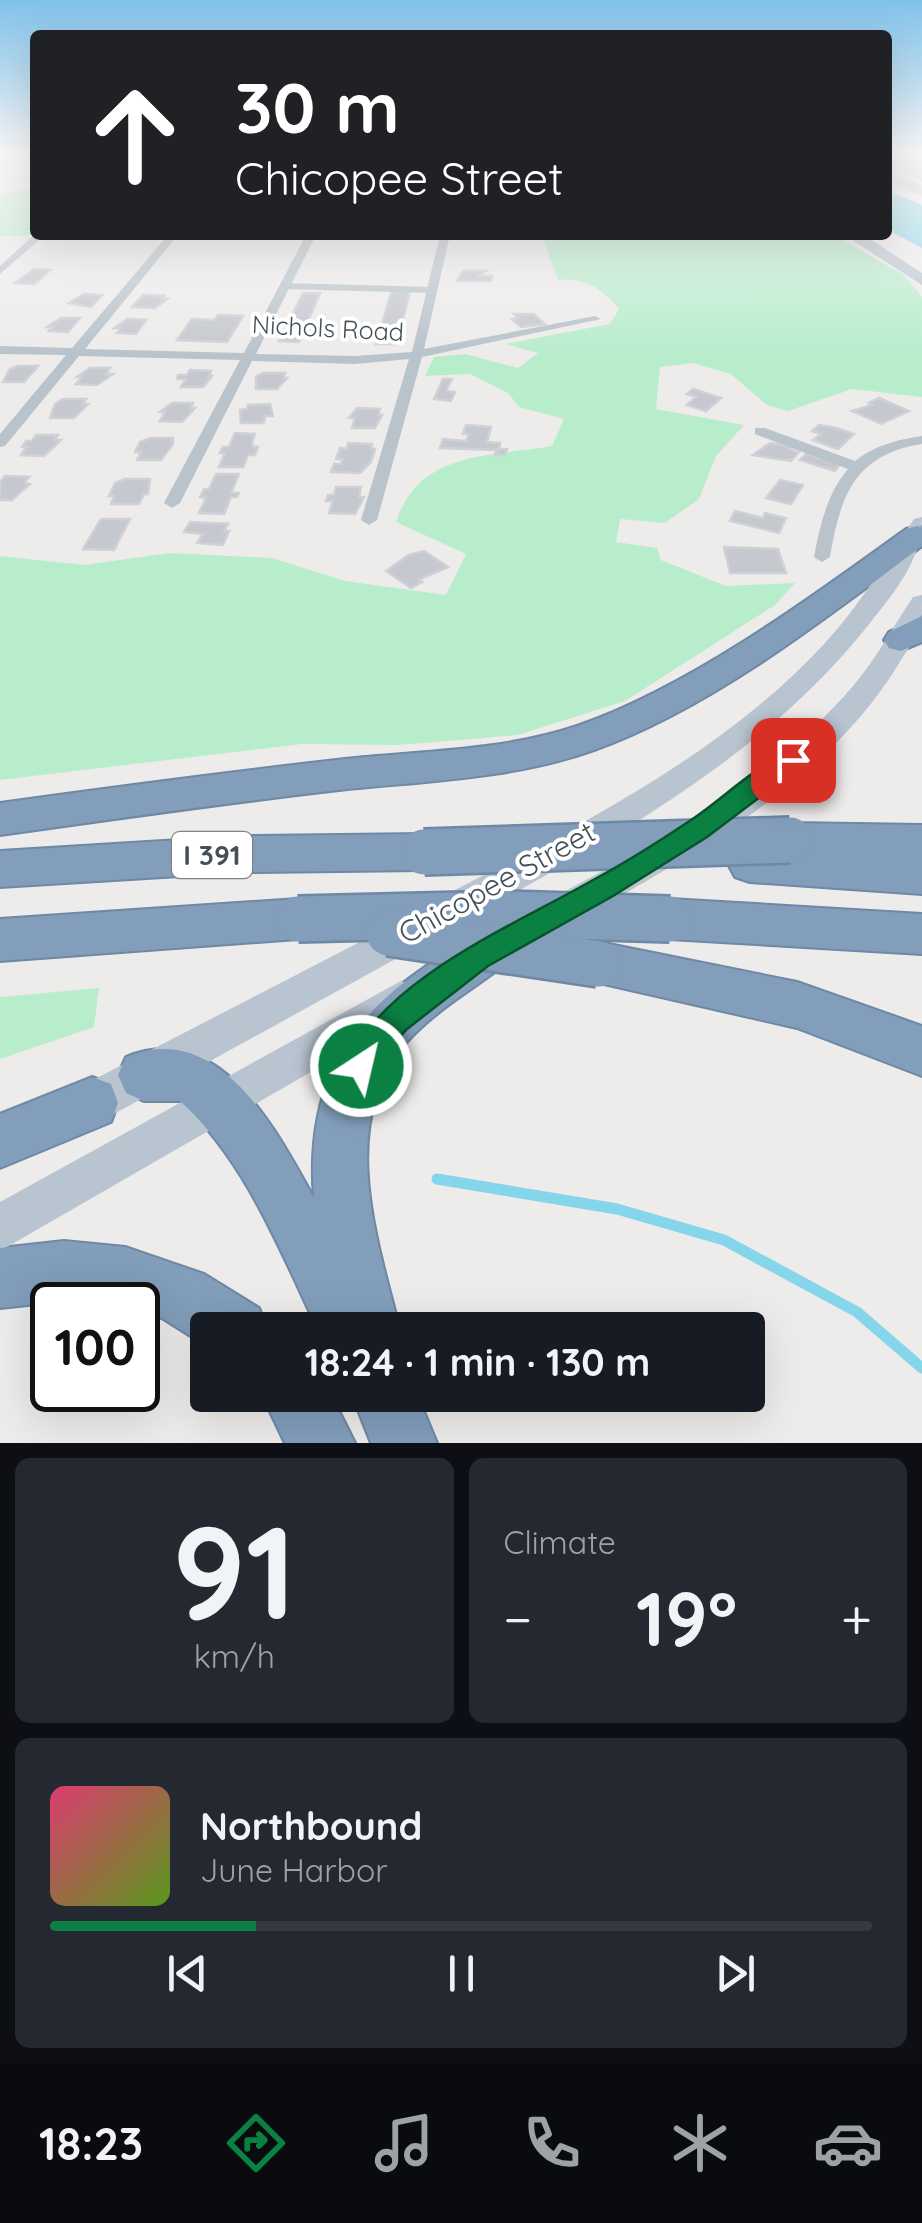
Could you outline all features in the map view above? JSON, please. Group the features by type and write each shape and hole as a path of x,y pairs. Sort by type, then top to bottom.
{"highway":[{"path":"0,819 511,756 581,740 640,716 694,687 913,547"},
{"path":"424,852 790,840 922,842"},
{"name":"I 391","path":"0,869 245,854 424,852 632,856 922,876"},
{"name":"I 391","path":"5,940 298,919 504,914 922,934"},
{"path":"298,919 599,964 796,1004 922,1051"},
{"path":"365,1312 342,1194 339,1135 344,1111 361,1066 386,1029 478,957"},
{"path":"144,1075 183,1075 219,1102 254,1152 341,1312"},
{"path":"0,1141 92,1103"},
{"path":"0,1278 68,1269 136,1277 213,1312"},
{"path":"304,1412 322,1443"}],"main road":[{"path":"861,240 922,280"},
{"path":"863,240 922,270"},
{"name":"Chicopee Street","path":"0,1154 476,897 696,768 754,725 814,671 864,614 913,547"},
{"name":"Chicopee Street","path":"0,1228 604,888 709,823 843,715 912,634 922,603"}],"street":[{"path":"0,271 34,240"},
{"path":"0,443 169,240"},
{"path":"172,503 308,240"},
{"path":"369,520 417,355 444,240"},
{"name":"Nichols Road","path":"0,340 355,360 417,355 596,319"},
{"name":"Nichols Road","path":"0,350 80,347"},
{"path":"760,431 857,467"},
{"path":"822,558 829,511 857,467 880,448 922,440"}],"lane":[{"path":"283,286 433,290"}],"green space":[{"path":"0,220 30,220 27,236 0,236"},
{"path":"543,240 842,240 904,275 922,297 922,397 852,389 788,411 767,405 731,374 693,363 660,367 656,409 744,425 716,456 699,499 665,523 620,519 616,542 657,548 661,560 726,586 795,583 775,605 625,701 518,735 398,745 302,744 0,780 0,556 84,565 169,553 272,558 345,581 446,595 466,554 396,522 407,499 421,482 459,462 552,446 564,419 519,407 508,393 470,374 425,376 434,357 465,354 518,368 538,353 505,344 610,324 619,309 606,295 577,281 558,280"},
{"path":"99,988 94,1027 0,1059 0,997"}],"water":[{"path":"892,220 922,220 922,248 892,232"}],"building":[{"path":"34,269 50,270 34,284 15,283"},
{"path":"463,271 486,271 479,276 492,276 491,281 457,281"},
{"path":"392,290 410,291 397,344 376,344"},
{"path":"303,293 320,293 299,342 279,341"},
{"path":"84,294 102,295 91,307 69,303"},
{"path":"143,295 167,299 155,308 132,307"},
{"path":"514,314 534,314 545,324 521,327 512,319 518,318"},
{"path":"218,315 243,316 227,342 177,340 192,319 215,320"},
{"path":"61,318 80,318 68,332 49,331 53,327 47,327"},
{"path":"127,319 146,320 136,334 117,333 121,328 115,328"},
{"path":"38,366 24,382 3,382 10,369"},
{"path":"90,368 110,368 106,374 113,374 97,385 76,384 82,377 77,377"},
{"path":"190,370 211,371 212,376 203,387 181,387 186,379 177,379 178,375 187,375"},
{"path":"263,373 285,373 283,378 287,378 277,389 256,389 256,377"},
{"path":"443,379 452,379 446,391 455,392 451,401 434,399"},
{"path":"693,389 721,398 706,411 687,405 696,397 687,394"},
{"path":"879,398 909,411 881,424 852,411 872,405 869,403"},
{"path":"63,399 86,399 83,404 88,404 74,418 50,418 55,404"},
{"path":"172,403 193,403 190,408 195,408 182,422 160,421 165,412 160,412"},
{"path":"270,404 273,416 265,416 264,423 241,423 240,410 248,405"},
{"path":"357,408 380,409 378,415 382,415 375,428 352,428 355,418 349,418"},
{"path":"466,425 491,427 487,442 500,443 499,449 507,449 505,455 495,455 497,450 440,448 443,439 466,441"},
{"path":"819,425 854,434 838,449 813,440 821,434 812,431"},
{"path":"235,433 255,434 255,455 248,455 243,467 219,467 225,453 220,453 223,447 229,447"},
{"path":"36,435 58,435 55,440 61,440 44,456 21,455 26,441 32,441"},
{"path":"173,438 173,444 161,460 137,460 141,452 135,452 140,442"},
{"path":"348,443 372,444 375,449 371,462 360,473 331,472 334,464 341,464 343,459 336,459 340,448 347,449"},
{"path":"770,443 791,446 789,449 799,452 791,461 753,455"},
{"path":"806,454 840,464 835,471 800,460"},
{"path":"216,474 239,474 231,493 239,493 231,497 224,514 199,513 206,498 200,497"},
{"path":"5,476 29,477 24,483 30,484 12,500 0,500 0,482"},
{"path":"150,479 148,494 139,504 111,504 114,496 109,496 115,483"},
{"path":"780,480 803,485 791,504 766,498"},
{"path":"336,487 361,487 359,497 364,497 355,514 329,513 333,501 326,501 328,495 334,495"},
{"path":"735,511 763,518 765,513 786,518 779,533 730,521"},
{"path":"101,519 130,519 114,550 83,549"},
{"path":"190,522 228,524 223,545 197,543 203,534 184,532"},
{"path":"724,547 778,549 786,573 730,573"},
{"path":"424,551 448,567 418,580 422,582 411,588 386,571 409,555"}],"waterway":[{"path":"437,1179 617,1209 724,1240 857,1312 922,1368"}],"route":[{"path":"361,1066 397,1018 478,957 604,888 698,830 793,760"}]}
